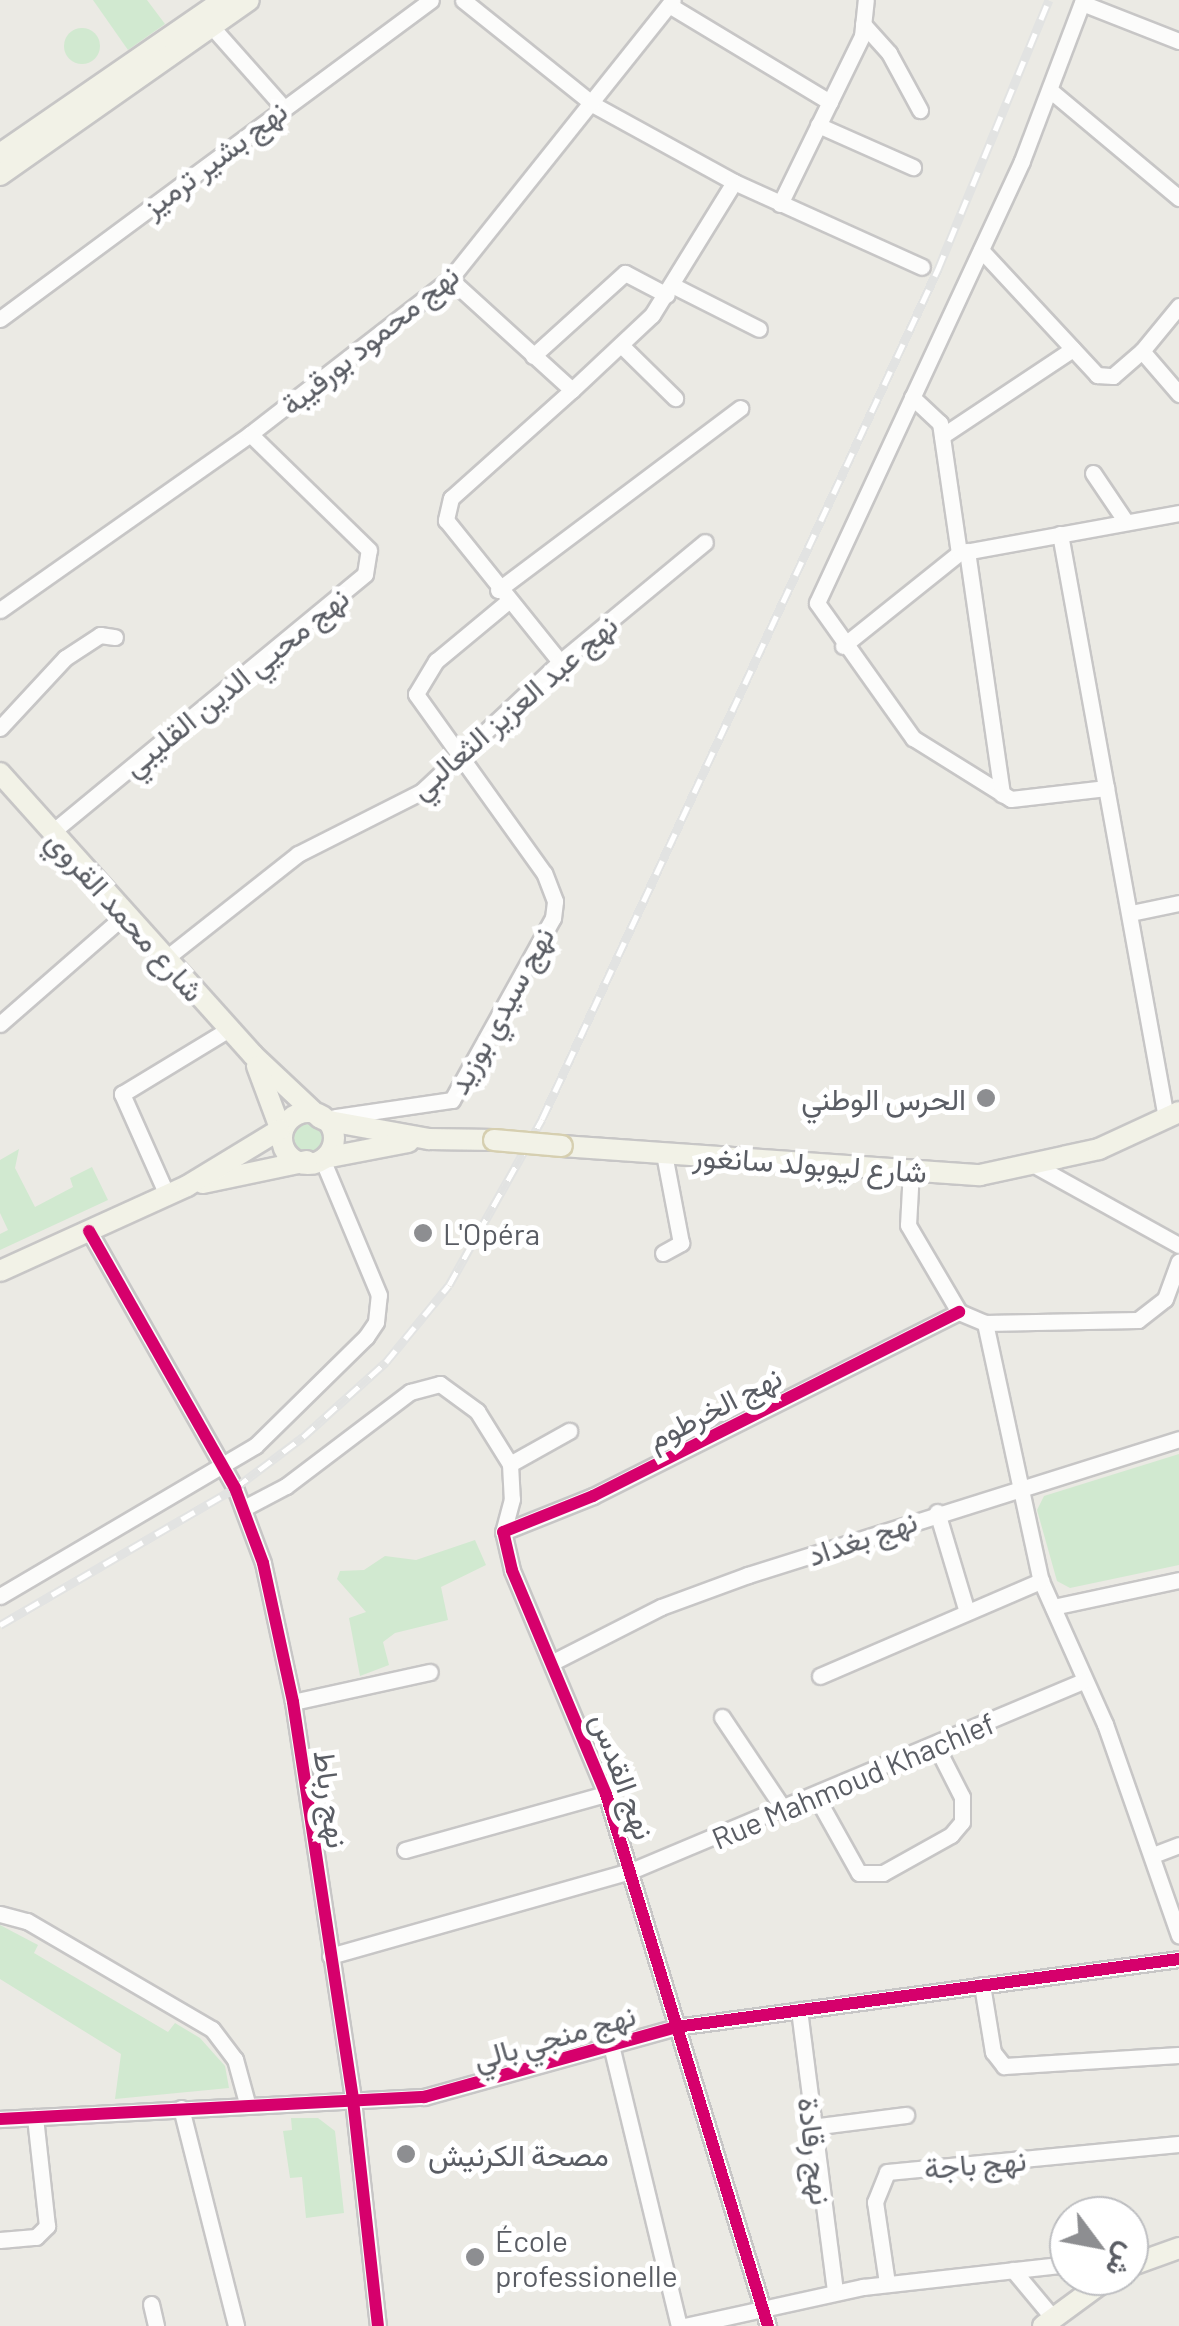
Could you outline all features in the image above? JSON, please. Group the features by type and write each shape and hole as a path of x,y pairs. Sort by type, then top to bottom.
{"main road":[{"path":"0,154 223,0"},
{"path":"0,175 249,0"},
{"name":"شارع محمد القروي","path":"1,778 253,1055 322,1119"},
{"name":"شارع محمد القروي","path":"253,1055 280,1129"},
{"name":"شارع ليوبولد سانغور","path":"0,1271 177,1191 296,1117 429,1139 494,1140 980,1175 1038,1167 1173,1115"},
{"path":"280,1129 281,1145 319,1159 337,1138 322,1119"},
{"name":"شارع ليوبولد سانغور","path":"177,1191 429,1139"},
{"path":"1149,2256 1179,2248"},
{"path":"1048,2322 1084,2296"}],"street":[{"name":"نهج بشير ترميز","path":"0,319 431,0"},
{"path":"463,0 594,105 734,182 922,268"},
{"path":"780,204 830,102 862,24 866,0"},
{"path":"1106,788 1030,800 1002,794 902,728 820,611 818,595 981,250 1051,90 1082,2 1179,42"},
{"path":"671,3 830,102"},
{"name":"نهج محمود بورقيبة","path":"1,606 250,434 450,278 594,105 671,3"},
{"path":"862,24 889,53 920,110"},
{"path":"212,27 283,107"},
{"path":"1051,90 1179,198"},
{"path":"818,125 913,167"},
{"path":"560,662 452,535 446,507 621,344 670,290 734,182"},
{"path":"981,250 1073,349 1108,378 1142,351 1179,306"},
{"path":"533,356 625,273 759,330"},
{"path":"450,278 572,390"},
{"path":"621,344 675,398"},
{"path":"942,436 1073,349"},
{"path":"1142,351 1179,394"},
{"path":"912,398 936,414 942,436 1002,794"},
{"path":"458,760 420,706 418,685 502,596 740,408"},
{"name":"نهج محيي الدين القليبي","path":"51,833 365,574 369,550 250,434"},
{"path":"1093,472 1126,522"},
{"path":"843,646 964,552 1126,522 1178,519"},
{"path":"1060,534 1106,788 1173,1115"},
{"name":"نهج عبد العزيز الثعالبي","path":"165,959 298,854 407,800 458,760 560,662 705,542"},
{"path":"0,728 65,658 100,635 114,637"},
{"name":"نهج سيدي بوزيد","path":"322,1119 445,1106 549,929 552,887 458,760"},
{"path":"1131,913 1179,903"},
{"path":"0,1024 125,915"},
{"path":"177,1191 122,1094 229,1029"},
{"path":"663,1253 680,1243 664,1154"},
{"path":"0,1596 255,1446 376,1322 379,1295 319,1159"},
{"path":"1038,1167 1179,1245"},
{"path":"911,1170 908,1225 959,1312 985,1323 1138,1320 1165,1299 1179,1261"},
{"name":"نهج رباط","path":"88,1231 224,1466 244,1508 293,1702 353,2100 378,2326"},
{"name":"نهج الخرطوم","path":"505,1541 959,1312"},
{"path":"985,1323 1042,1580 1152,1856 1179,1935"},
{"path":"244,1508 427,1384 454,1391 477,1411 510,1464 512,1499 505,1541"},
{"path":"510,1464 569,1431"},
{"name":"نهج بغداد","path":"555,1661 661,1608 937,1512 1021,1494 1179,1439"},
{"path":"937,1512 967,1612"},
{"name":"نهج القدس","path":"505,1541 606,1794 768,2326"},
{"path":"820,1676 1042,1580"},
{"path":"1053,1606 1179,1580"},
{"path":"293,1702 430,1672"},
{"name":"Rue Mahmoud Khachlef","path":"330,1956 631,1871 816,1798 1084,1681"},
{"path":"722,1717 785,1811"},
{"path":"816,1798 858,1873 882,1873 951,1835 962,1822 962,1797 936,1746"},
{"path":"405,1850 606,1794"},
{"path":"1152,1856 1179,1846"},
{"path":"0,1914 27,1921 212,2030 235,2059 247,2103"},
{"name":"نهج منجي بالي","path":"0,2119 247,2103 424,2097 676,2027 1179,1959"},
{"path":"982,1985 994,2058 1004,2066 1179,2055"},
{"name":"نهج رقادة","path":"799,2010 835,2292"},
{"path":"612,2046 682,2326 762,2305 888,2283 1049,2266"},
{"path":"180,2108 236,2326"},
{"path":"811,2127 906,2115"},
{"path":"0,2240 36,2237 47,2226 35,2116"},
{"name":"نهج باجة","path":"888,2283 875,2202 887,2172 1179,2144"},
{"path":"1013,2270 1048,2322"},
{"path":"151,2304 156,2326"}],"green space":[{"path":"93,0 147,0 165,24 128,50"},
{"path":"82,28 95,33 100,46 95,59 82,64 69,59 64,46 69,33"},
{"path":"308,1124 318,1128 322,1138 318,1148 308,1152 298,1148 294,1138 298,1128"},
{"path":"19,1149 15,1168 35,1207 73,1187 70,1178 92,1167 108,1200 0,1250 0,1234 8,1230 0,1213 0,1160"},
{"path":"1179,1454 1179,1565 1070,1588 1057,1581 1037,1510 1044,1496"},
{"path":"475,1540 486,1565 441,1587 448,1620 395,1633 383,1642 389,1665 360,1676 349,1618 366,1612 337,1579 340,1571 364,1570 385,1556 416,1560"},
{"path":"0,1925 38,1945 34,1953 168,2032 175,2023 200,2038 225,2066 229,2088 115,2099 121,2054 0,1979"},
{"path":"291,2118 318,2118 335,2131 344,2213 306,2218 302,2177 290,2178 283,2131 292,2130"}],"railway":[{"path":"0,1625 235,1488 303,1437 386,1362 449,1285 542,1119 938,269 1049,0"}],"cycle path":[{"path":"89,1231 235,1488 263,1563 293,1702 353,2100 378,2326"},
{"path":"768,2326 606,1794 512,1570 503,1532 593,1496 959,1312"},
{"path":"0,2119 424,2097 676,2027 1179,1959"}],"place":[{"name":"الحرس الوطني","path":"986,1098"},
{"name":"L'Opéra","path":"423,1233"},
{"name":"مصحة الكرنيش","path":"406,2154"},
{"name":"École professionelle","path":"475,2257"}]}
